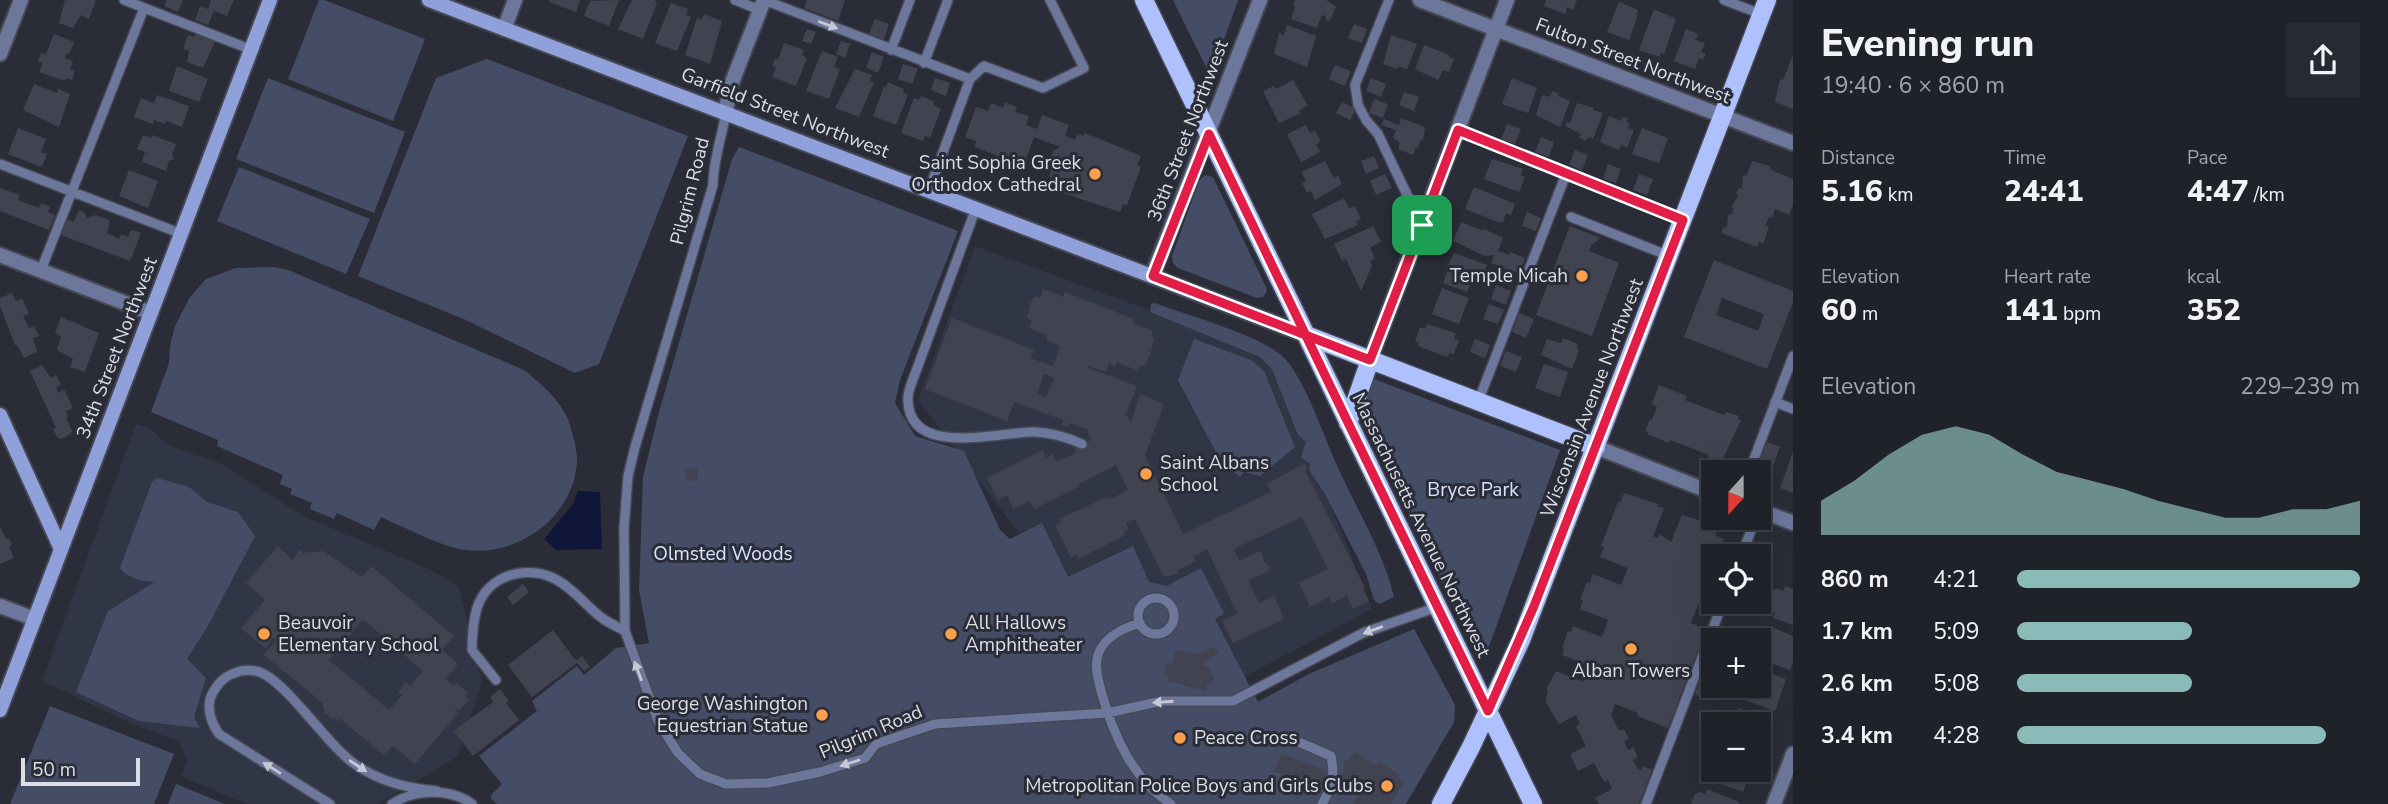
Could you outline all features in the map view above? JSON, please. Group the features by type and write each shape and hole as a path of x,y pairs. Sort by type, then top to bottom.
{"main road":[{"name":"34th Street Northwest","path":"0,710 270,0"},
{"name":"Garfield Street Northwest","path":"429,0 1595,447"},
{"name":"Massachusetts Avenue Northwest","path":"1144,0 1534,804"},
{"name":"Wisconsin Avenue Northwest","path":"1441,804 1521,640 1764,7"},
{"path":"1348,422 1370,360"},
{"path":"0,415 61,549"}],"street":[{"path":"0,54 21,0"},
{"path":"504,29 515,0"},
{"name":"36th Street Northwest","path":"1153,276 1260,0"},
{"name":"Fulton Street Northwest","path":"1420,0 1793,144"},
{"path":"1370,360 1507,0"},
{"path":"726,112 730,90 763,3"},
{"path":"0,255 151,313"},
{"name":"Garfield Street Northwest","path":"1595,447 1701,487"},
{"path":"1771,515 1793,523"},
{"path":"0,606 35,619"},
{"path":"1774,804 1793,754"}],"lane":[{"path":"124,0 252,50"},
{"path":"735,0 763,3 970,79"},
{"path":"896,52 910,0"},
{"path":"924,63 948,0"},
{"path":"929,190 970,79 984,66 1043,88 1084,68 1050,0"},
{"path":"1389,0 1355,85 1358,105 1378,134 1422,225"},
{"path":"1724,0 1764,7"},
{"path":"41,270 144,8"},
{"name":"Pilgrim Road","path":"726,112 722,139 713,167 713,185 628,476 624,528 625,631 658,721 678,753 700,774 726,784 768,783 820,772 865,758 876,744 935,724 1107,713 1162,701 1233,701 1363,633 1437,607"},
{"path":"1458,130 1683,220"},
{"path":"0,164 182,234"},
{"path":"1478,402 1566,174"},
{"path":"976,208 912,382 908,400 912,416 922,429 948,438 975,439 1034,432 1058,435 1082,444"},
{"path":"1571,217 1669,256"},
{"path":"1753,460 1793,356"},
{"path":"1775,402 1793,409"},
{"path":"496,680 472,650 472,630 478,605 497,580 524,571 555,579 575,592 601,618 625,631"},
{"path":"1157,598 1168,602 1172,607 1174,618 1164,632 1147,632 1140,624 1138,611 1145,601 1157,598"},
{"path":"1646,804 1718,614"},
{"path":"1140,624 1112,635 1100,650 1096,667 1113,731 1128,758 1150,785 1171,804"},
{"path":"330,804 219,734 211,722 210,700 216,687 226,677 241,670 258,671 276,682 336,751 374,777 405,788 437,791 472,804"},
{"path":"1301,743 1331,755 1334,773 1332,786 1322,804"},
{"path":"392,804 437,791"}],"shaded area":[{"name":"Saint Albans School","path":"975,246 1271,355 1372,609 1234,682 1120,687 1030,548 918,400"},
{"name":"Beauvoir Elementary School","path":"136,424 151,429 165,444 224,465 303,516 431,570 459,587 482,682 457,757 377,804 247,804 181,776 187,762 179,741 142,728 42,681"}],"green space":[{"path":"319,0 425,39 393,121 288,79"},
{"path":"1173,0 1238,0 1211,77"},
{"path":"487,59 688,136 599,364 575,373 466,320 358,276 436,78"},
{"path":"268,78 405,132 374,213 236,159"},
{"name":"Olmsted Woods","path":"739,147 958,231 900,380 895,403 915,436 964,451 1000,530 1010,539 1042,523 1068,577 1133,546 1149,582 1167,586 1201,568 1224,613 1215,619 1258,702 1309,674 1414,629 1455,705 1454,722 1406,804 497,804 491,799 492,794 502,784 479,756 537,711 532,701 577,666 584,675 616,648 649,643 639,590 643,477 659,412 732,159"},
{"path":"239,167 370,219 346,274 217,221"},
{"path":"1205,175 1213,177 1266,287 1267,291 1263,297 1257,298 1178,268 1173,263 1172,256 1199,181"},
{"path":"274,267 288,270 524,370 537,381 556,399 565,414 576,450 574,479 567,498 555,514 541,528 524,539 506,547 486,550 466,550 446,545 381,517 374,530 337,513 334,519 310,509 312,503 290,494 292,489 280,484 283,475 217,446 218,440 151,412 169,363 175,326 190,297 206,279 236,268"},
{"path":"1155,303 1256,340 1282,356 1290,365 1305,390 1376,545 1394,597 1379,604 1374,600 1366,574 1325,494 1309,470 1310,464 1301,457 1306,442 1298,435 1272,369 1260,357 1150,312 1151,304"},
{"path":"1194,339 1251,360 1264,371 1295,447 1260,476 1244,472 1240,477 1221,462 1178,380"},
{"name":"Bryce Park","path":"1374,379 1560,450 1486,655 1481,656 1475,650 1361,414"},
{"path":"157,478 189,487 207,502 238,512 255,536 209,624 187,659 206,678 194,717 200,728 139,721 76,692 108,611 155,582 131,577 120,568 152,482"},
{"path":"50,706 174,754 154,804 10,804"},
{"path":"176,784 225,804 168,804"}],"water":[{"path":"578,491 600,492 602,549 556,550 544,539 573,504"}],"building":[{"path":"65,0 96,0 89,19 81,15 73,28 59,23"},
{"path":"167,0 183,0 178,12 164,6"},
{"path":"211,0 234,0 227,16 214,11 208,25 195,20 200,6 208,9"},
{"path":"580,0 576,12 549,2"},
{"path":"619,0 609,26 584,16 590,1"},
{"path":"632,0 655,0 657,3 643,39 618,29"},
{"path":"807,0 845,0 838,21 804,8"},
{"path":"1295,0 1326,0 1336,6 1330,21 1322,15 1317,28 1291,19"},
{"path":"1546,0 1577,0 1573,10 1567,7 1565,14 1544,6"},
{"path":"1619,2 1638,10 1629,40 1607,32"},
{"path":"671,3 688,9 686,15 691,17 677,51 655,43"},
{"path":"1654,9 1676,19 1664,54 1661,53 1660,57 1639,50"},
{"path":"704,14 722,21 710,64 685,55 697,18 702,20"},
{"path":"875,19 889,24 884,39 869,34"},
{"path":"1354,24 1367,29 1362,43 1348,38"},
{"path":"1287,25 1316,36 1307,67 1274,54 1279,33 1284,35"},
{"path":"807,29 816,32 811,44 802,41"},
{"path":"1686,29 1698,34 1695,40 1705,43 1701,52 1706,54 1703,60 1699,58 1695,69 1674,61"},
{"path":"196,33 215,41 203,68 187,62 189,51 183,49 188,35 195,37"},
{"path":"54,34 74,42 65,58 73,61 70,69 75,71 72,80 67,78 65,81 39,72 43,63 38,61 41,53 46,54"},
{"path":"1391,35 1417,44 1407,69 1383,64"},
{"path":"841,41 850,44 845,58 836,54"},
{"path":"784,43 804,50 802,55 807,58 796,86 772,77 776,67 772,66 775,59 778,60"},
{"path":"1424,45 1454,59 1449,72 1443,70 1438,80 1415,69"},
{"path":"822,51 838,57 834,67 840,69 829,99 806,91"},
{"path":"872,52 884,57 878,73 866,68"},
{"path":"1793,55 1793,109 1775,102 1780,79 1783,80"},
{"path":"903,64 918,69 912,84 898,79"},
{"path":"1335,65 1351,71 1345,86 1329,79"},
{"path":"177,66 208,79 199,102 169,91"},
{"path":"855,69 872,75 870,81 874,82 859,117 835,108"},
{"path":"935,78 950,83 946,96 931,90"},
{"path":"1371,78 1386,84 1381,97 1366,91"},
{"path":"1512,78 1537,88 1528,113 1502,104"},
{"path":"1293,80 1308,106 1299,110 1301,113 1279,123 1263,91 1274,86 1276,89"},
{"path":"888,82 904,89 903,93 908,95 896,125 873,116"},
{"path":"34,84 57,93 58,89 70,94 59,127 23,110"},
{"path":"1553,91 1570,101 1560,127 1536,115 1542,95 1549,97"},
{"path":"1404,92 1419,97 1414,111 1399,105"},
{"path":"157,95 189,106 182,127 166,121 165,124 154,120 153,124 134,117 141,98 154,103"},
{"path":"921,96 935,102 933,105 941,109 930,138 925,136 923,141 901,133 914,98 919,100"},
{"path":"1374,99 1388,104 1383,118 1369,113"},
{"path":"1005,102 1017,107 1015,112 1029,116 1026,125 1037,129 1042,115 1069,125 1065,136 1075,140 1078,134 1084,136 1085,133 1141,156 1137,165 1141,167 1127,205 1123,204 1120,212 1063,193 1064,189 1057,187 1060,180 1049,177 1053,151 1060,147 1034,137 1026,159 1015,155 1012,161 975,147 976,141 965,137 976,107 988,111 991,103 1003,108"},
{"path":"1342,102 1356,109 1350,120 1336,113"},
{"path":"1577,103 1603,113 1593,139 1588,137 1586,141 1579,138 1581,134 1565,126 1567,122 1570,123"},
{"path":"1609,116 1621,121 1623,117 1628,119 1628,128 1634,130 1627,148 1621,145 1619,150 1600,142"},
{"path":"1401,118 1425,127 1423,140 1413,155 1398,149 1400,143 1393,138 1396,130 1381,125 1384,119 1399,125"},
{"path":"1507,124 1521,129 1515,144 1501,139"},
{"path":"1306,125 1310,133 1315,131 1321,142 1316,144 1320,152 1301,162 1287,134"},
{"path":"18,128 46,139 41,152 47,154 42,167 8,154"},
{"path":"1642,128 1668,138 1659,163 1632,154"},
{"path":"143,135 151,138 152,135 176,144 172,154 174,159 169,161 166,171 142,162 145,152 137,149"},
{"path":"1541,137 1554,142 1549,157 1535,152"},
{"path":"1575,150 1588,155 1582,170 1569,165"},
{"path":"1374,156 1379,168 1366,174 1361,161"},
{"path":"1492,159 1523,169 1521,176 1525,177 1519,192 1484,179"},
{"path":"1325,161 1334,178 1338,176 1342,184 1315,200 1311,191 1307,193 1302,183 1306,181 1301,172"},
{"path":"1752,161 1770,166 1771,170 1793,179 1793,205 1789,215 1775,209 1765,226 1769,227 1763,244 1759,242 1757,247 1721,233 1723,228 1727,227 1728,215 1732,214 1734,208 1731,207 1739,195 1736,194 1738,189 1742,188 1743,176 1747,175"},
{"path":"1608,164 1621,169 1616,183 1603,179"},
{"path":"129,170 158,181 148,208 119,196"},
{"path":"1385,174 1392,188 1376,195 1370,181"},
{"path":"1639,174 1653,179 1647,195 1633,190"},
{"path":"1474,187 1515,204 1511,215 1506,213 1503,222 1498,222 1465,209"},
{"path":"0,188 20,195 18,200 39,208 41,203 50,207 48,212 55,215 49,230 0,211"},
{"path":"1344,198 1349,208 1355,206 1361,219 1356,221 1358,225 1325,239 1312,214"},
{"path":"79,210 84,212 87,218 95,215 110,220 107,234 119,239 121,234 128,237 131,230 141,233 130,261 61,235 67,219 74,222"},
{"path":"1527,212 1541,218 1536,231 1522,226"},
{"path":"1461,222 1503,238 1498,251 1525,258 1520,272 1491,263 1494,255 1485,256 1453,241"},
{"path":"1373,226 1381,242 1370,247 1375,258 1370,261 1372,266 1361,291 1346,259 1342,261 1334,244"},
{"name":"Temple Micah","path":"1570,226 1600,238 1589,251 1619,263 1592,336 1536,315"},
{"path":"1454,253 1487,265 1481,279 1473,276 1467,292 1443,283"},
{"path":"1714,260 1793,291 1793,302 1767,369 1684,337","holes":["1722,298 1764,314 1758,331 1716,315"]},
{"path":"1496,285 1511,291 1506,305 1491,299"},
{"path":"1442,288 1469,298 1459,324 1432,314"},
{"path":"1043,289 1063,297 1065,292 1134,319 1133,323 1153,331 1151,337 1155,338 1149,357 1144,366 1140,365 1138,371 1117,362 1115,367 1109,364 1106,372 1089,366 1088,368 1137,386 1126,414 1131,422 1140,394 1164,404 1145,455 1183,534 1271,492 1267,484 1305,463 1305,470 1365,588 1363,589 1369,601 1353,609 1347,596 1332,603 1329,597 1310,607 1299,583 1328,569 1302,517 1234,549 1239,561 1260,551 1262,553 1269,571 1248,580 1259,603 1274,596 1284,619 1233,643 1222,621 1237,614 1207,549 1193,556 1196,561 1176,571 1178,574 1164,577 1135,519 1126,523 1129,530 1124,532 1125,535 1078,559 1076,555 1071,558 1055,525 1061,522 1059,519 1128,490 1116,465 1034,509 1030,501 1013,509 1007,495 998,500 987,478 1043,450 1046,458 1053,454 1057,462 1076,453 1074,448 1091,440 1087,431 1089,430 1070,423 1068,427 1062,425 1063,420 1014,402 1007,421 925,389 952,318 1034,350 1030,358 1053,366 1060,346 1046,340 1047,335 1029,328 1032,320 1027,318 1035,296 1040,298","holes":["1044,374 1054,378 1046,397 1037,394"]},
{"path":"12,293 16,301 22,298 29,314 23,316 29,328 34,326 39,336 33,338 37,352 24,358 15,345 0,306 0,298"},
{"path":"1489,304 1504,310 1498,324 1483,319"},
{"path":"1519,313 1534,319 1526,338 1512,332"},
{"path":"61,317 99,333 85,372 70,367 73,359 57,350 61,336 55,333"},
{"path":"1427,324 1456,333 1454,339 1459,340 1454,354 1449,353 1447,357 1418,346 1419,342 1415,341 1420,327 1425,329"},
{"path":"1563,338 1578,344 1579,350 1572,369 1541,355 1547,339 1561,343"},
{"path":"1475,339 1490,345 1485,358 1470,352"},
{"path":"1506,351 1522,357 1516,372 1500,366"},
{"path":"1544,364 1568,372 1560,397 1535,388"},
{"path":"42,365 51,378 56,375 61,385 56,387 58,393 64,389 73,408 66,411 71,434 61,439 53,429 56,428 30,371"},
{"path":"1659,385 1687,396 1685,400 1724,415 1727,412 1739,416 1738,419 1741,420 1722,460 1713,460 1708,458 1709,455 1647,434 1645,431 1657,407 1652,404"},
{"path":"1767,442 1780,447 1771,471 1771,460 1760,460"},
{"path":"1793,452 1793,493 1780,488"},
{"path":"697,468 698,480 687,481 685,469"},
{"name":"Alban Towers","path":"1624,493 1664,508 1653,536 1658,538 1660,534 1671,542 1682,515 1701,521 1701,530 1717,530 1715,535 1724,539 1722,544 1701,544 1701,597 1691,623 1704,628 1701,628 1701,642 1668,728 1615,704 1611,715 1619,731 1624,729 1629,739 1624,741 1628,750 1633,747 1638,757 1633,760 1637,768 1641,770 1643,766 1652,770 1639,804 1599,804 1595,798 1612,789 1608,780 1604,782 1594,763 1578,771 1570,754 1586,746 1576,726 1580,724 1576,715 1559,724 1545,701 1546,689 1556,671 1584,682 1590,666 1562,655 1568,631 1571,632 1573,626 1602,637 1608,620 1580,609 1583,600 1580,599 1593,574 1621,585 1628,568 1600,557 1604,547 1601,546 1618,502 1620,503"},
{"path":"0,527 6,539 9,538 12,545 9,547 14,558 0,564"},
{"path":"278,546 292,560 300,550 303,553 323,551 362,577 371,566 454,636 442,650 458,664 446,679 468,692 465,696 469,699 459,711 456,708 458,713 415,764 393,746 384,755 339,718 337,721 323,712 324,704 264,655 276,640 274,637 265,648 241,628 265,600 246,583","holes":["363,619 423,671 410,686 406,682 398,692 402,695 389,710 329,660"]},
{"path":"523,584 529,592 513,605 507,597"},
{"path":"1785,586 1793,589 1793,625 1773,618 1775,613 1771,610 1771,595 1777,588 1783,591"},
{"path":"1769,626 1793,636 1793,662 1790,670 1771,663 1771,628"},
{"path":"553,630 576,661 582,656 590,667 584,671 577,663 532,697 508,665"},
{"path":"1214,647 1218,653 1203,665 1207,666 1214,678 1213,683 1207,685 1206,691 1168,681 1169,676 1164,675 1167,662 1172,663 1176,650 1197,654"},
{"path":"1771,673 1786,679 1775,711 1742,699 1771,698"},
{"path":"1701,679 1701,696 1695,694"},
{"path":"500,689 509,701 506,703 519,720 473,756 454,731 493,702 490,697"},
{"path":"1354,752 1376,765 1379,761 1399,774 1397,777 1404,781 1391,804 1353,804 1362,789 1341,776 1346,768 1343,766 1346,759 1349,761"},
{"path":"1281,754 1324,769 1327,772 1322,786 1318,785 1316,788 1274,771"},
{"path":"1716,782 1747,782 1743,792"},
{"path":"1707,789 1739,804 1691,804 1695,794 1705,794"}],"place":[{"name":"Saint Sophia Greek Orthodox Cathedral","path":"1095,174"},
{"name":"Temple Micah","path":"1582,276"},
{"name":"Saint Albans School","path":"1146,474"},
{"name":"Beauvoir Elementary School","path":"264,634"},
{"name":"All Hallows Amphitheater","path":"951,634"},
{"name":"Alban Towers","path":"1631,649"},
{"name":"George Washington Equestrian Statue","path":"822,715"},
{"name":"Peace Cross","path":"1180,738"},
{"name":"Metropolitan Police Boys and Girls Clubs","path":"1387,786"}],"route":[{"path":"1422,225 1370,360 1338,348 1306,335 1153,276 1209,134 1306,335 1322,369 1488,711 1507,673 1534,606 1683,220 1458,130 1422,225"}]}
